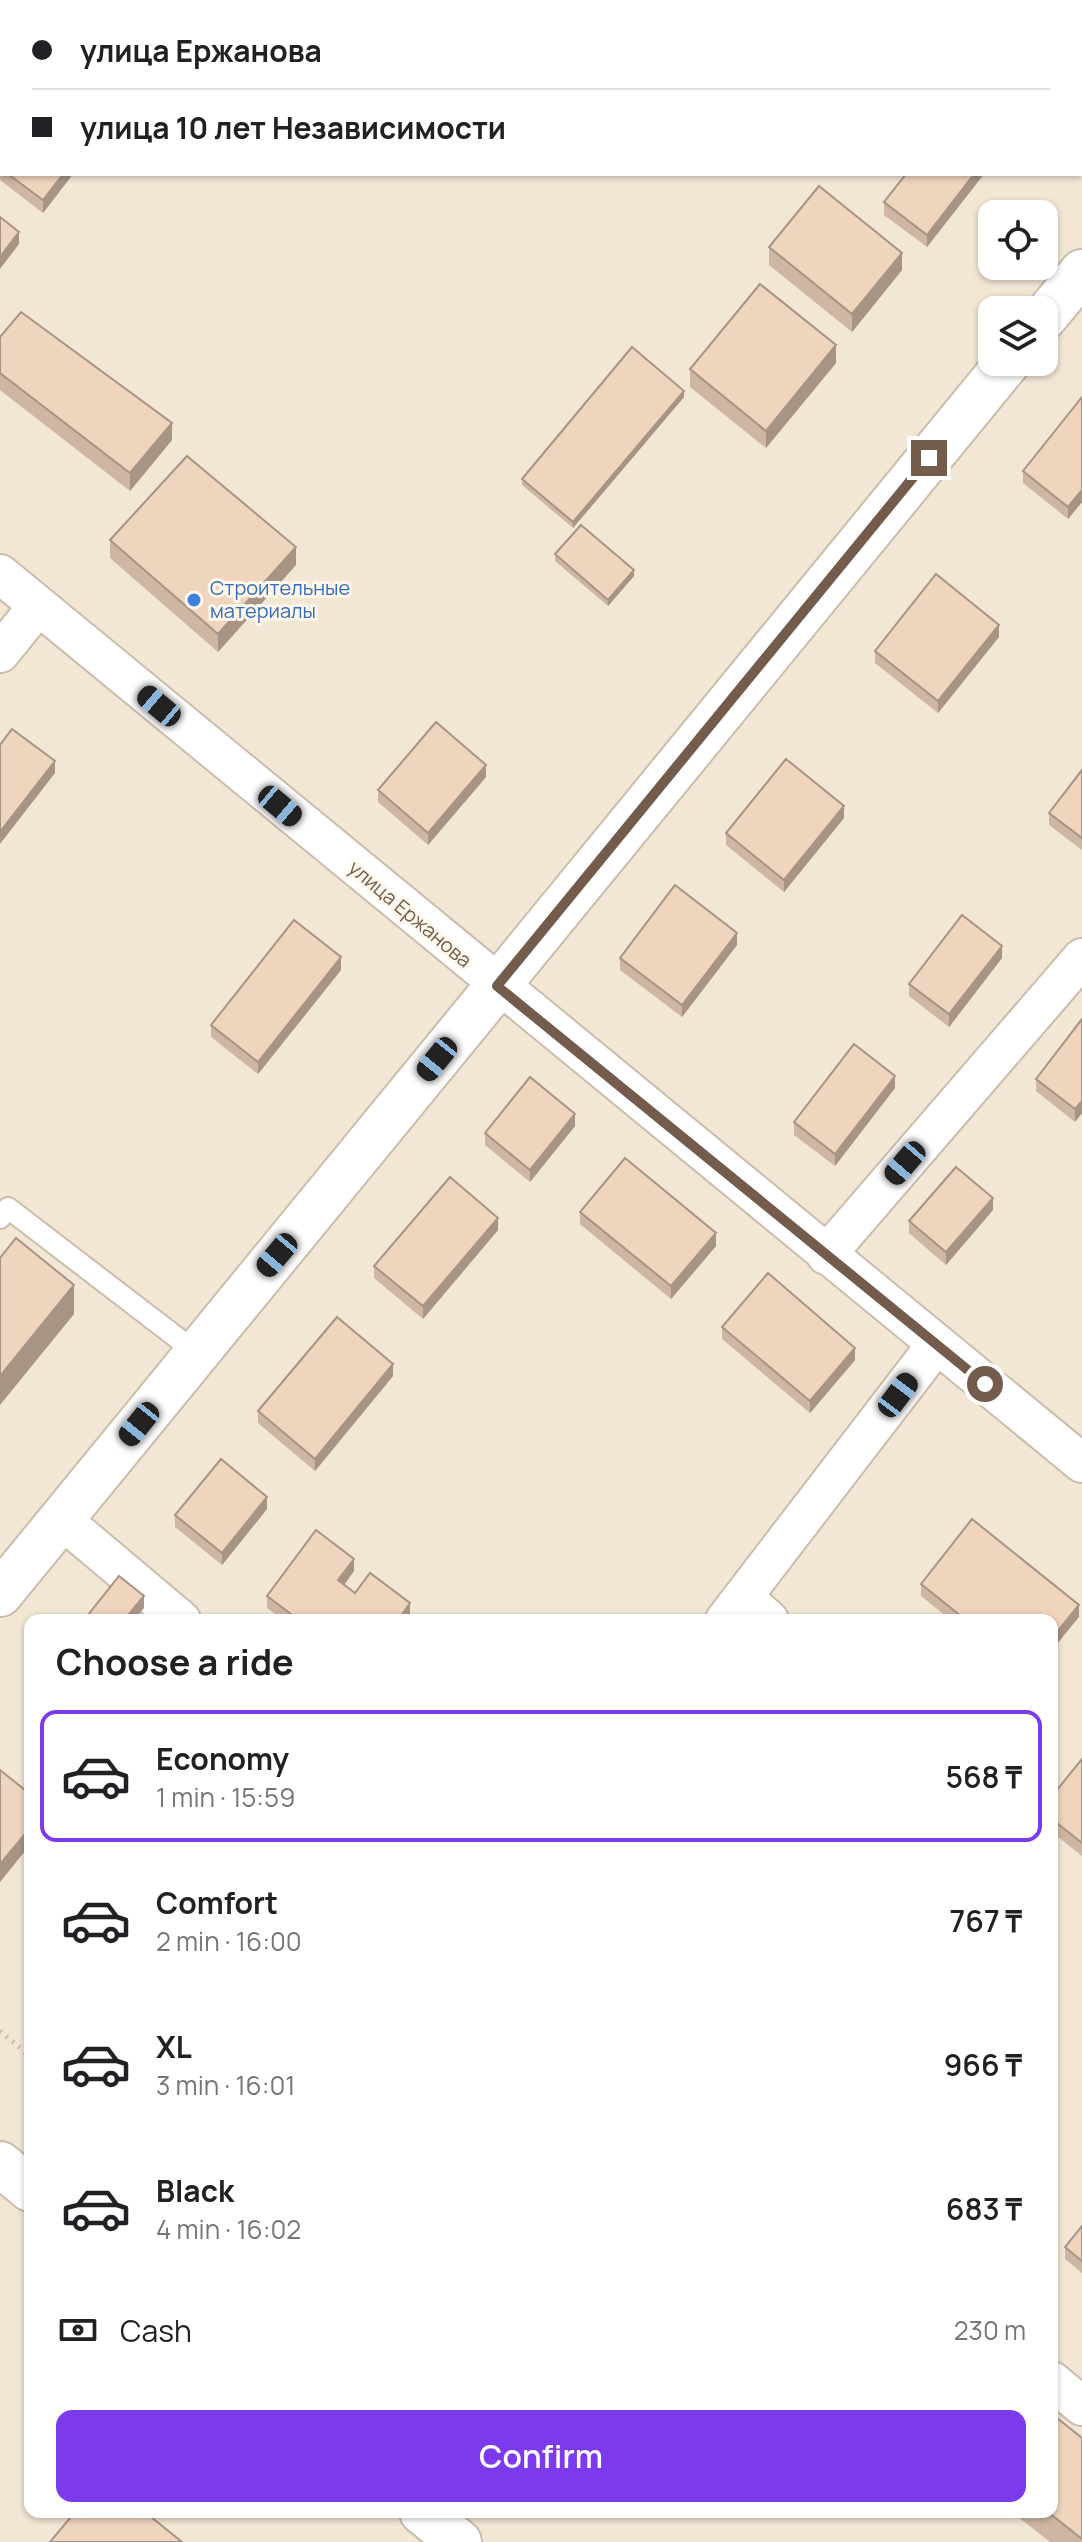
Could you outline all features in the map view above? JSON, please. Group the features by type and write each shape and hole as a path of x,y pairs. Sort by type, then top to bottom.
{"street":[{"path":"1058,301 1082,272"},
{"path":"0,1594 997,376"},
{"name":"улица Ержанова","path":"0,574 497,986 1082,1463"},
{"path":"0,653 38,606"},
{"path":"826,1255 1082,958"},
{"path":"746,1613 936,1345"},
{"path":"61,1519 174,1614"},
{"path":"0,2164 24,2184"},
{"path":"1058,2386 1082,2406"},
{"path":"429,2518 459,2542"}],"lane":[{"path":"0,1218 8,1208 197,1353"}],"path":[{"path":"0,2031 24,2051"}],"shaded area":[{"path":"0,176 1082,176 1082,2542 0,2542"}],"building":[{"path":"11,176 61,176 43,200"},
{"path":"904,176 972,176 927,235 884,202"},
{"path":"819,186 902,253 852,314 769,247"},
{"path":"0,217 19,232 0,257"},
{"path":"760,284 836,345 766,431 690,369"},
{"path":"21,312 172,423 130,473 0,373 0,337"},
{"path":"632,347 684,391 573,522 522,479"},
{"path":"1082,397 1082,490 1068,507 1023,471"},
{"path":"187,456 296,547 218,634 110,540"},
{"path":"581,525 634,570 608,600 555,554"},
{"path":"936,574 999,625 938,701 875,651"},
{"path":"436,722 486,765 428,833 378,790"},
{"path":"12,729 55,761 0,832 0,745"},
{"path":"786,759 844,806 784,880 726,833"},
{"path":"1082,770 1082,838 1049,813"},
{"path":"675,885 737,933 682,1005 620,958"},
{"path":"962,915 1002,946 949,1014 909,984"},
{"path":"294,920 341,957 258,1062 211,1025"},
{"path":"1082,1019 1082,1101 1075,1109 1036,1079"},
{"path":"854,1044 895,1076 835,1154 794,1122"},
{"path":"530,1077 575,1114 530,1170 485,1133"},
{"path":"625,1158 716,1233 671,1286 580,1212"},
{"path":"956,1167 993,1198 946,1252 909,1221"},
{"path":"450,1177 498,1218 423,1306 374,1266"},
{"path":"16,1238 74,1285 0,1376 0,1258"},
{"path":"768,1273 855,1348 810,1401 722,1327"},
{"path":"337,1317 393,1364 315,1459 258,1411"},
{"path":"221,1459 267,1497 222,1553 175,1515"},
{"path":"972,1519 1079,1605 1058,1631 1058,1614 958,1614 921,1584"},
{"path":"316,1530 354,1559 338,1580 355,1593 370,1573 410,1603 402,1614 291,1614 267,1596"},
{"path":"119,1576 144,1596 129,1614 89,1614"},
{"path":"1082,1759 1082,1843 1058,1824 1058,1789"},
{"path":"0,1770 24,1789 24,1835 0,1864"},
{"path":"1082,2226 1082,2261 1065,2247"},
{"path":"1058,2419 1082,2438 1082,2539 1056,2518 1058,2518"},
{"path":"70,2518 152,2518 182,2542 50,2542"}],"place":[{"name":"Строительные материалы","path":"194,600"}],"route":[{"path":"929,458 497,986 985,1384"}]}
